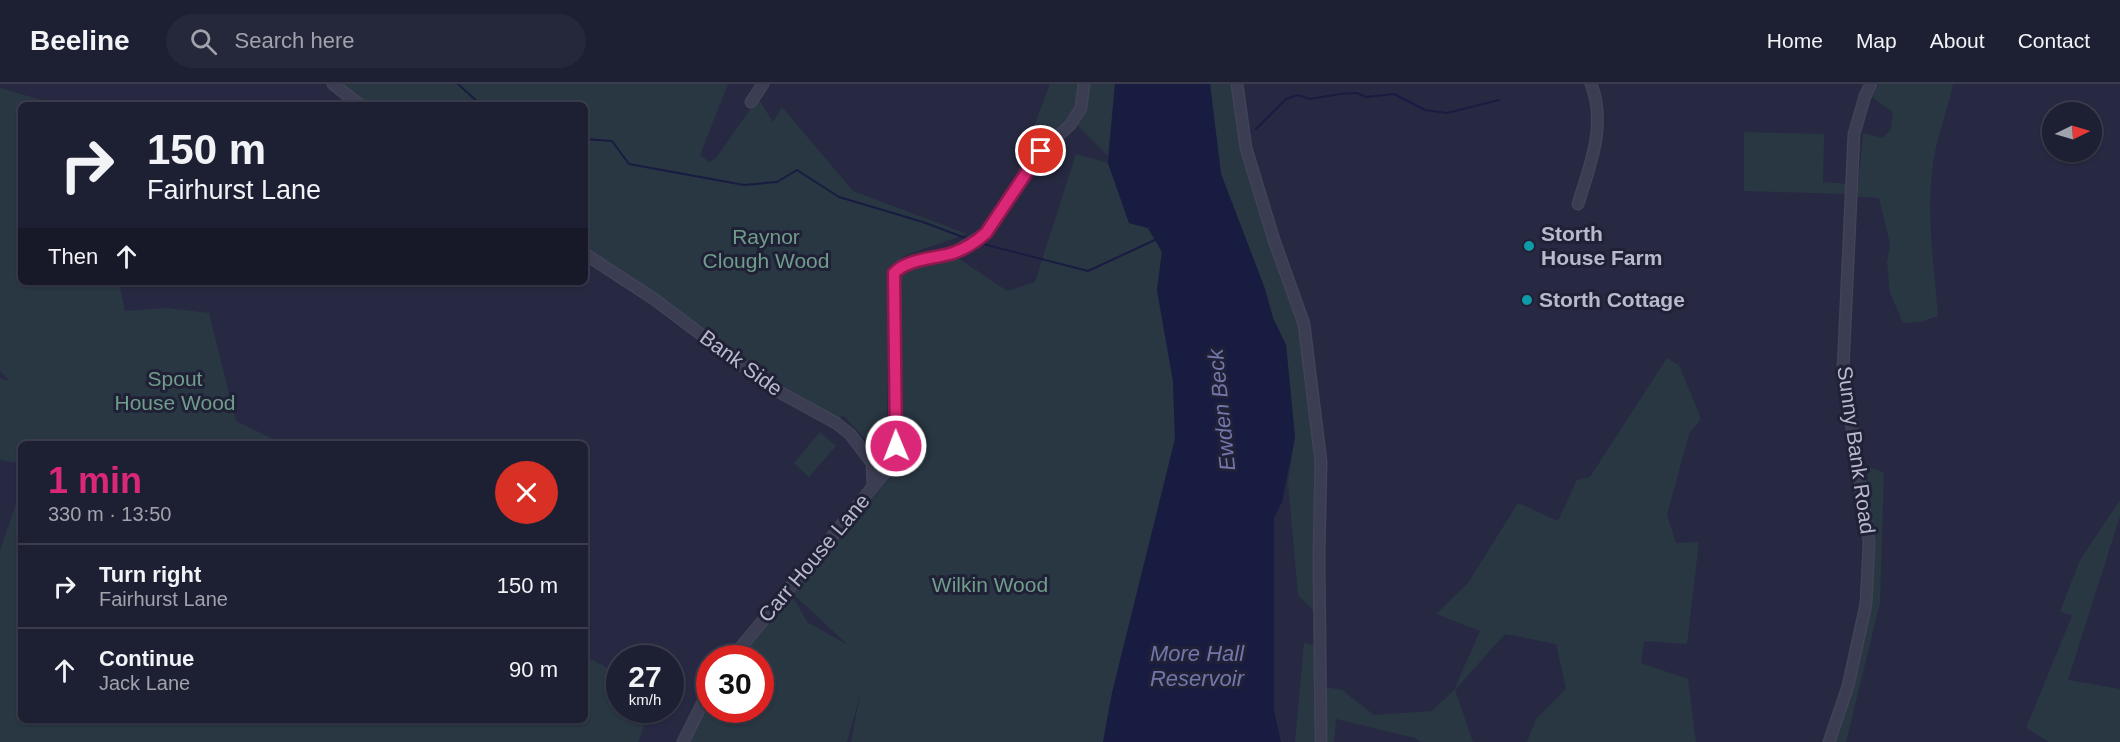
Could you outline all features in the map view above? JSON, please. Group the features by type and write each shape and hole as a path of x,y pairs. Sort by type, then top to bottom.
{"street":[{"path":"333,84 356,102"},
{"path":"751,102 763,84"},
{"name":"Carr House Lane","path":"743,645 892,465 896,455 894,273 902,265 956,252 982,236 1041,151 1070,125 1081,108 1084,84"},
{"path":"1237,84 1246,148 1306,336 1321,462 1319,555 1321,742"},
{"path":"1578,204 1597,145 1597,101 1591,84"},
{"name":"Sunny Bank Road","path":"1829,742 1848,686 1866,604 1869,542 1843,370 1854,134 1864,96 1871,84"},
{"name":"Bank Side","path":"588,257 654,299 772,388 836,423 850,434 872,463 873,486"},
{"path":"683,742 696,716"}],"green space":[{"name":"Raynor Clough Wood","path":"339,84 728,84 700,155 709,162 716,158 758,98 773,122 782,107 853,191 967,234 906,255 889,267 887,429 884,452 878,464 866,440 843,415 837,421 771,383 588,248 588,102 361,102"},
{"path":"1050,84 1079,84 1075,105 1037,151 1022,176 1017,172"},
{"path":"1089,84 1115,84 1108,156 1078,126 1088,97"},
{"path":"1210,84 1233,84 1243,159 1300,325 1317,464 1315,612 1298,595 1288,482 1295,437 1286,345 1273,318 1265,289 1221,174"},
{"path":"1879,84 1953,84 1937,144 1931,183 1931,240 1938,316 1921,322 1903,323 1890,293 1887,262 1890,244 1879,198 1857,197 1863,133 1882,138 1891,130 1893,112 1872,97"},
{"name":"Spout House Wood","path":"0,88 46,102 18,102 18,285 120,285 125,311 167,308 209,313 236,421 277,441 18,441 18,463 0,460 0,378 9,381 0,371"},
{"path":"1744,132 1824,134 1823,182 1849,184 1848,194 1744,191"},
{"name":"Wilkin Wood","path":"1076,154 1108,163 1129,223 1148,228 1162,252 1157,290 1173,381 1175,439 1112,693 1103,742 851,742 860,695 847,742 687,742 696,723 774,723 774,645 746,645 789,596 796,602 807,622 848,645 793,594 900,465 900,277 905,269 958,258 1007,291 1035,282"},
{"path":"1667,358 1679,365 1701,419 1689,434 1667,515 1676,543 1699,542 1687,644 1644,641 1641,663 1688,679 1696,742 1527,742 1536,719 1566,689 1556,644 1505,634 1455,690 1473,742 1421,742 1415,738 1336,719 1334,742 1324,742 1326,687 1342,690 1374,715 1432,711 1454,690 1480,631 1436,614 1468,583 1518,503 1558,521 1577,480 1590,477"},
{"path":"820,432 836,446 809,477 794,463"},
{"path":"1867,466 1884,473 1880,603 1846,742 1832,742 1851,687 1873,542"},
{"path":"18,499 18,723 588,723 588,658 606,667 606,723 645,723 638,742 0,742 0,550"},
{"path":"2120,500 2120,516 2068,680 2120,689 2120,742 2049,742 2026,728 2072,616 2060,611 2080,560"},
{"path":"1304,643 1316,645 1314,742 1295,742"}],"water":[{"name":"More Hall Reservoir","path":"1115,84 1210,84 1221,174 1265,289 1273,318 1286,345 1295,437 1282,502 1274,518 1274,711 1281,742 1103,742 1112,693 1175,439 1173,381 1157,290 1162,252 1148,228 1129,223 1108,163"}],"waterway":[{"path":"458,84 478,102"},
{"path":"1256,129 1286,99 1298,95 1310,99 1340,94 1357,93 1366,97 1394,94 1425,110 1447,113 1499,100"},
{"path":"588,139 612,141 629,164 744,185 777,182 797,170 839,197 923,222 968,239"},
{"path":"979,243 1088,271 1157,239"}],"place":[{"name":"Storth House Farm","path":"1529,246"},
{"name":"Storth Cottage","path":"1527,300"}],"route":[{"path":"896,446 894,273 902,265 956,252 978,240 986,233 1041,151"}],"water label":[{"name":"Ewden Beck","path":"1221,410"}]}
